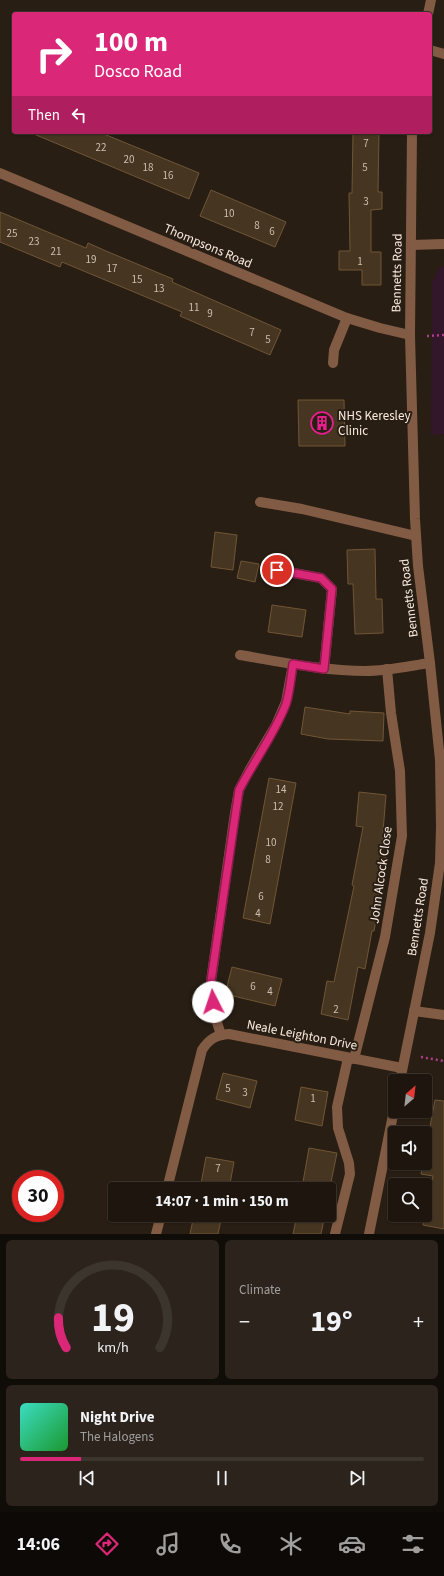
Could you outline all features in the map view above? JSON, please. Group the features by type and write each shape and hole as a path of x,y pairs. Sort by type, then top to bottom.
{"street":[{"path":"428,12 431,0"},
{"path":"432,51 444,54"},
{"name":"Bennetts Road","path":"401,1074 430,933 440,864 442,760 418,566 416,536 410,335 412,134"},
{"name":"Thompsons Road","path":"0,173 347,318 410,335"},
{"path":"411,245 444,244"},
{"path":"333,363 334,350 347,318"},
{"path":"260,502 302,508 416,536"},
{"path":"277,570 321,578 332,589 324,669"},
{"path":"240,655 324,669 368,671 430,663"},
{"path":"169,1182 202,1050 207,1042 221,1035 214,1013 211,981 239,790 276,725 286,702 293,664"},
{"name":"John Alcock Close","path":"335,1234 350,1174 349,1163 338,1128 337,1107 385,937 402,836 400,771 390,713 387,669"},
{"path":"414,1011 444,1015"},
{"name":"Neale Leighton Drive","path":"221,1035 228,1034 402,1068"},
{"path":"369,1234 392,1118"},
{"path":"156,1234 159,1222"}],"path":[{"path":"406,1055 444,1061"}],"shaded area":[{"path":"444,266 444,434 431,435 432,281 439,268"}],"building":[{"path":"34,134 104,134 199,173 189,199"},
{"path":"353,134 379,134 378,192 382,192 382,209 371,210 371,252 381,252 381,285 362,285 362,270 339,270 339,251 350,251 349,193 352,193"},
{"path":"211,190 286,222 275,247 200,216"},
{"path":"0,212 86,248 88,243 173,279 172,282 281,330 270,355 180,316 182,312 62,262 60,267 0,242"},
{"name":"NHS Keresley Clinic","path":"298,400 344,400 345,446 299,446"},
{"path":"215,532 237,535 233,570 211,567"},
{"path":"375,549 376,599 382,599 383,633 355,634 353,584 348,584 347,550"},
{"path":"241,561 259,564 255,582 237,578"},
{"path":"272,605 306,610 302,637 268,632"},
{"path":"305,707 350,714 350,711 384,713 383,741 328,739 301,734"},
{"path":"269,778 296,783 270,924 243,918"},
{"path":"359,792 386,795 381,856 386,857 378,897 380,898 374,931 372,931 365,969 358,967 348,1020 321,1014 327,981 334,982 354,886 352,885 363,827 356,826"},
{"path":"232,967 282,979 275,1006 225,994"},
{"path":"223,1073 257,1081 250,1108 216,1099"},
{"path":"301,1087 328,1092 322,1126 295,1120"},
{"path":"435,1100 444,1101 444,1229 423,1225 424,1222 432,1222 433,1176 421,1174 422,1170 432,1170 432,1126 430,1126"},
{"path":"309,1148 337,1153 331,1182 303,1182"},
{"path":"206,1157 234,1162 230,1182 201,1182"},
{"path":"193,1222 221,1222 218,1234 190,1234"},
{"path":"296,1222 324,1222 321,1234 293,1234"}],"place":[{"name":"NHS Keresley Clinic","path":"322,423"}],"route":[{"path":"213,1002 211,981 239,790 276,725 286,702 291,683 293,664 324,669 332,589 321,578 277,570"}]}
